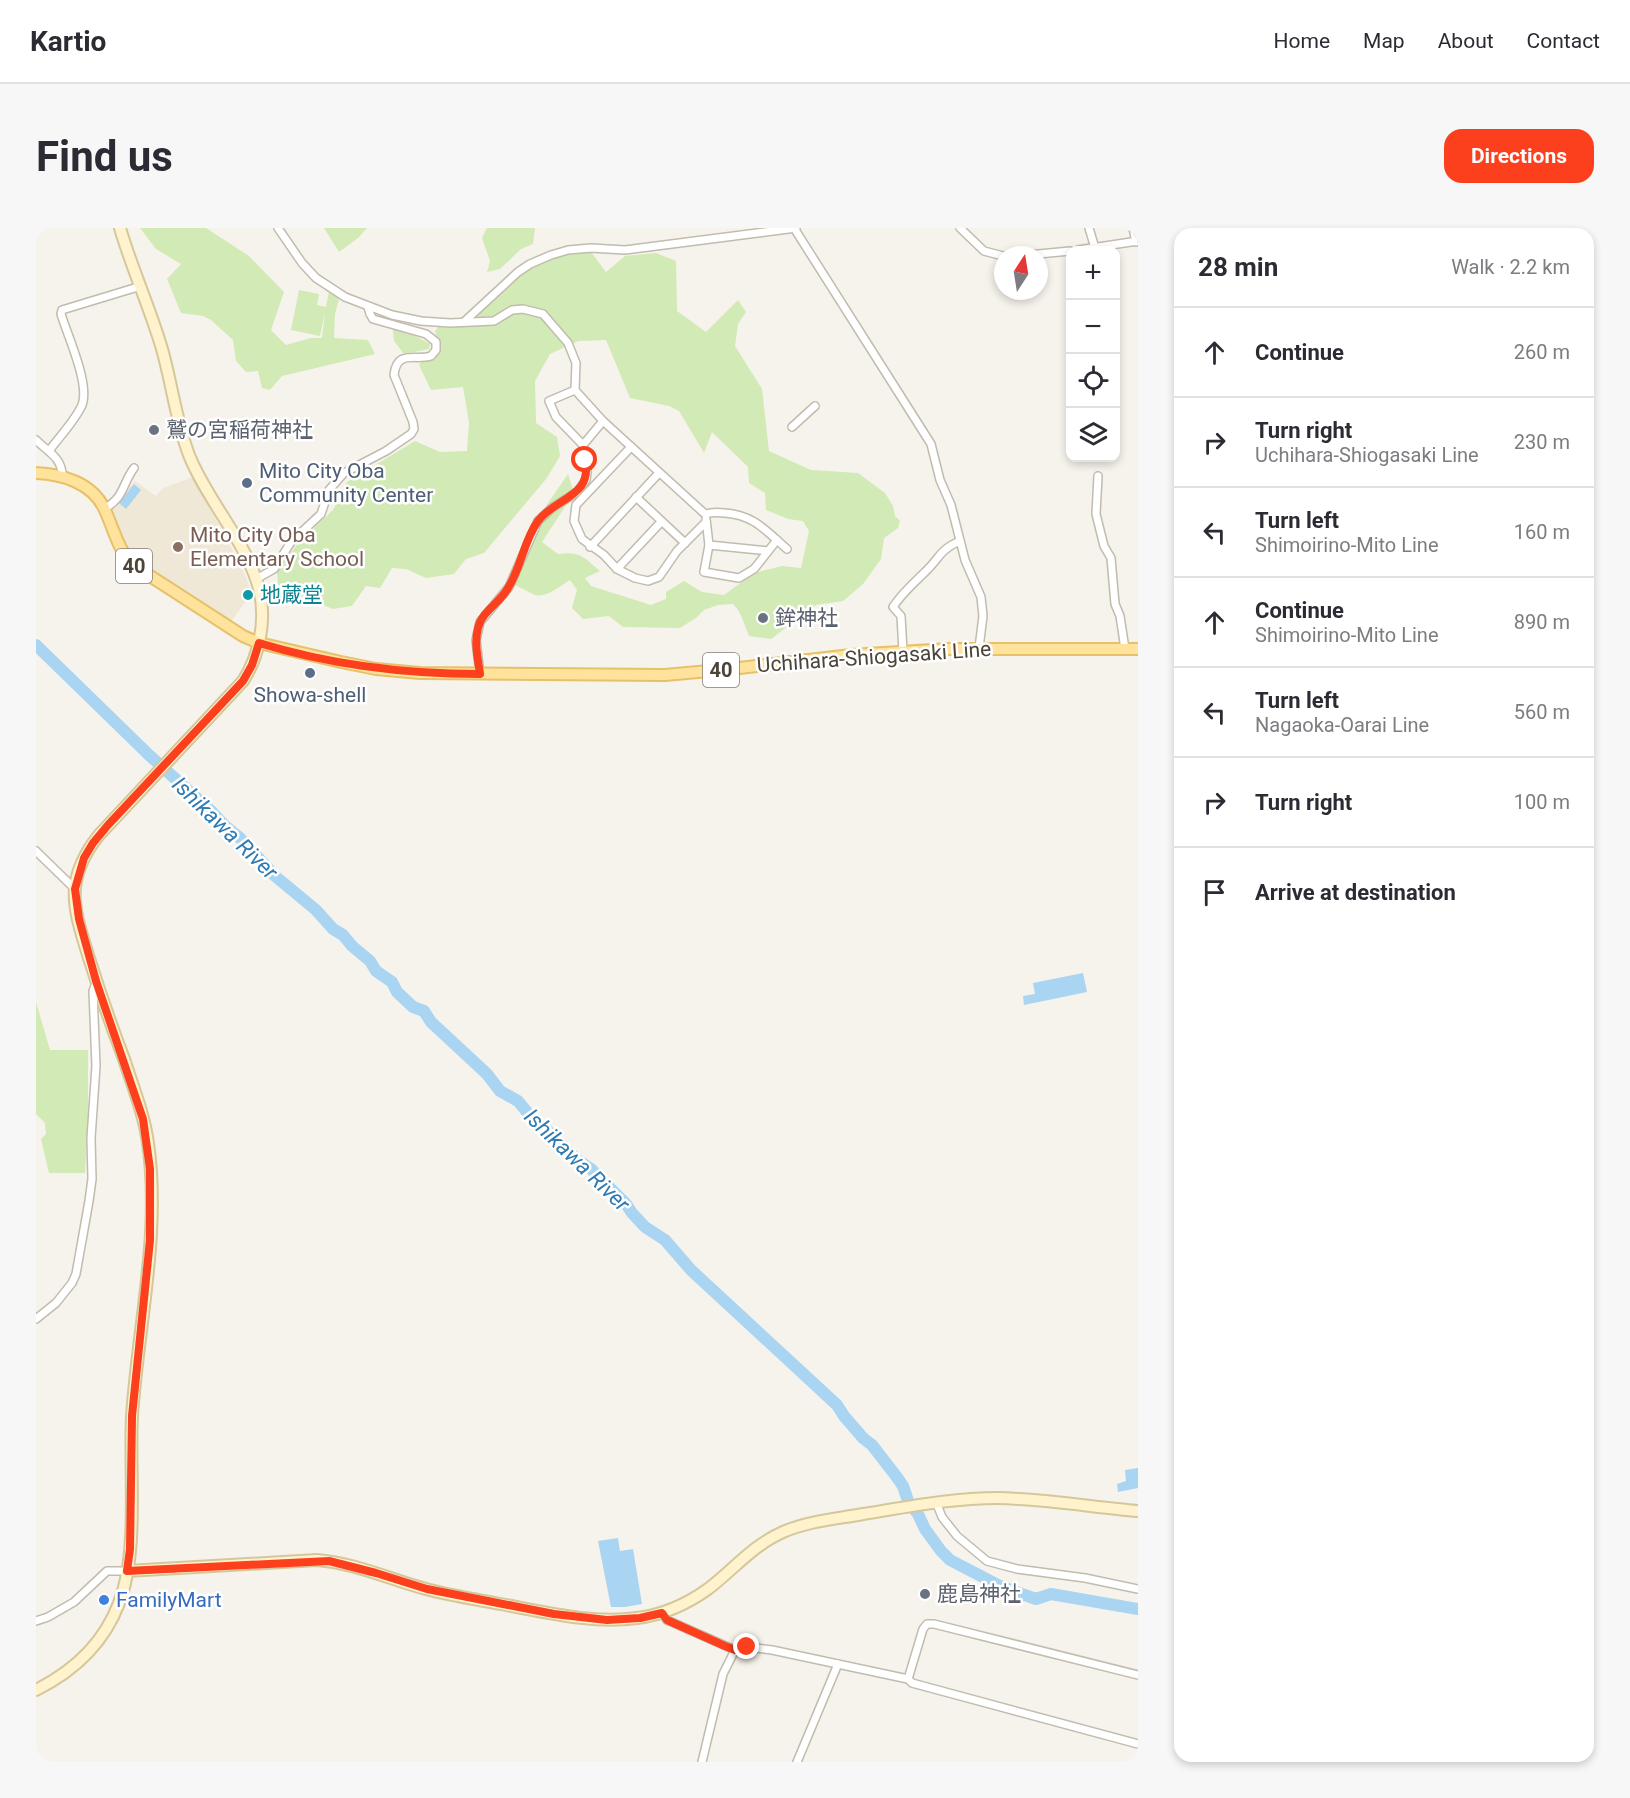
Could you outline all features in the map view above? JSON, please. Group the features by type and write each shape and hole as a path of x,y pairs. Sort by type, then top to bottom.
{"main road":[{"path":"36,1690 74,1667 100,1638 118,1604 127,1571 130,1549 132,1416 150,1240 150,1169 143,1119 96,981 79,919 75,889 81,865 93,843 243,681 252,665 259,643 262,606 256,579 248,561 190,457 178,419 163,353 120,228"},
{"name":"Uchihara-Shiogasaki Line","path":"36,473 62,477 88,490 104,509 118,545 130,563 218,620 259,643 376,669 420,673 665,675 903,651 979,648 1138,650"},
{"path":"127,1571 329,1561 427,1589 554,1614 607,1620 640,1618 680,1606 707,1590 758,1546 782,1532 806,1524 933,1503 999,1498 1138,1511"}],"street":[{"path":"278,228 311,274 345,297 368,307 405,319 450,323 494,321 512,310 523,309 543,314 568,343 576,363 575,390 603,421 705,518 709,544 704,572 739,578 754,569 777,540"},
{"path":"465,321 518,272 530,264 568,250 591,248 625,250 796,228 931,444 965,560 981,597 983,616 979,648"},
{"path":"960,228 984,251 994,254"},
{"path":"1089,228 1094,246"},
{"path":"1109,246 1137,242 1133,228"},
{"path":"1048,253 1066,251"},
{"path":"49,451 78,411 84,395 82,378 61,314 62,310 141,286"},
{"path":"256,579 274,568 291,542 321,514 329,490 344,473 386,451 411,434 414,429 393,375 394,369 402,359 408,356 430,356 436,350 436,342 426,334 373,318 368,307"},
{"path":"480,674 476,640 480,622 509,587 538,521 552,508 577,492 586,480 583,445 556,417 549,401 575,390"},
{"path":"792,427 815,406"},
{"path":"583,445 603,421"},
{"path":"36,440 59,460 62,477"},
{"path":"631,447 576,505 574,513 577,529 582,539 604,555 617,569 635,578 648,581 659,577 677,551 711,512 743,516 761,525 787,549"},
{"path":"104,509 110,506 124,490 134,468"},
{"path":"591,546 659,473"},
{"path":"1098,476 1096,514 1104,546 1110,558 1115,604 1120,616 1125,649"},
{"path":"636,497 685,543"},
{"path":"617,569 661,522"},
{"path":"903,651 901,616 893,607 908,586 926,572 941,552 960,541"},
{"path":"709,544 768,551"},
{"path":"36,851 75,889"},
{"path":"36,1319 56,1303 72,1283 82,1243 92,1179 91,1138 96,1066 93,991 96,981"},
{"path":"933,1503 957,1536 987,1561 1017,1569 1085,1578 1138,1589"},
{"path":"36,1621 74,1602 107,1571 127,1571"},
{"path":"662,1613 667,1620 730,1648 747,1647 908,1679 912,1683 1138,1744"},
{"path":"908,1679 923,1629 927,1624 1138,1675"},
{"path":"702,1762 730,1648"},
{"path":"797,1762 838,1664"}],"shaded area":[{"name":"Mito City Oba Elementary School","path":"193,477 242,568 252,593 230,623 136,562 128,552 109,509 135,481 156,496 163,488"}],"green space":[{"path":"140,228 206,228 249,256 284,292 271,330 286,345 311,338 322,338 325,313 320,336 291,330 299,290 319,294 317,305 326,307 329,291 339,299 335,314 334,338 368,340 375,354 282,376 270,390 262,388 258,371 246,372 236,361 233,340 211,320 203,316 181,313 167,279 181,264 156,249"},
{"path":"324,228 367,228 339,252"},
{"path":"487,228 535,228 533,244 521,249 500,269 487,272 490,261 482,238"},
{"path":"568,252 591,252 606,272 625,256 656,253 676,261 677,311 706,332 738,300 746,312 738,324 735,346 762,389 769,451 811,470 858,473 885,493 893,506 895,516 900,521 898,528 884,538 881,559 863,584 843,601 816,605 771,639 749,636 741,615 733,604 718,605 704,610 680,628 623,627 609,616 583,619 572,608 577,590 570,580 552,592 542,595 533,594 510,584 526,535 568,474 574,493 542,542 558,554 572,553 581,556 600,571 585,578 591,586 651,605 666,599 666,592 684,581 702,592 724,595 754,573 782,566 801,568 809,531 803,521 788,519 766,510 765,493 749,483 748,467 712,432 704,453 679,411 669,406 630,398 606,340 578,341 550,354 535,381 536,423 557,437 560,456 546,479 484,553 466,559 454,574 426,578 406,569 392,568 380,588 366,586 352,606 333,609 308,599 285,596 278,584 277,573 298,543 333,510 347,482 415,441 440,452 467,451 469,423 463,387 431,390 419,365 422,361 435,360 438,342 435,331 438,327 466,325 492,299 530,267"},
{"path":"393,329 430,344 429,349 404,354 394,341"},
{"path":"36,1002 50,1050 88,1050 85,1173 49,1173 41,1139 46,1134 45,1123 36,1114"}],"water":[{"path":"134,484 141,490 126,509 119,503"},
{"path":"1083,973 1087,992 1024,1005 1023,996 1035,994 1033,983"},
{"path":"1138,1468 1138,1488 1118,1492 1117,1484 1126,1481 1125,1470"},
{"path":"618,1538 620,1551 633,1549 642,1604 611,1607 598,1541"}],"waterway":[{"name":"Ishikawa River","path":"36,645 149,755 240,838 275,876 316,910 333,929 343,935 370,961 376,971 392,982 397,992 413,1007 424,1011 431,1022 487,1074 500,1091 518,1101 536,1123 545,1128 576,1159 591,1169 645,1227 665,1240 691,1270 837,1405 896,1476 925,1529 950,1560 1000,1586 1036,1599 1051,1594 1138,1609"}],"place":[{"name":"鷲の宮稲荷神社","path":"154,430"},
{"name":"Mito City Oba Community Center","path":"247,483"},
{"name":"Mito City Oba Elementary School","path":"178,547"},
{"name":"地蔵堂","path":"248,595"},
{"name":"鉾神社","path":"763,618"},
{"name":"Showa-shell","path":"310,673"},
{"name":"鹿島神社","path":"925,1594"},
{"name":"FamilyMart","path":"104,1600"}],"route":[{"path":"585,460 587,472 582,487 538,521 509,587 480,622 476,640 480,674 420,673 376,669 259,643 249,672 234,693 108,825 93,843 81,865 75,889 79,919 96,981 143,1119 150,1169 150,1240 132,1416 130,1549 127,1571 329,1561 427,1589 554,1614 607,1620 640,1618 662,1613 667,1620 725,1646 735,1650 747,1647"}]}
